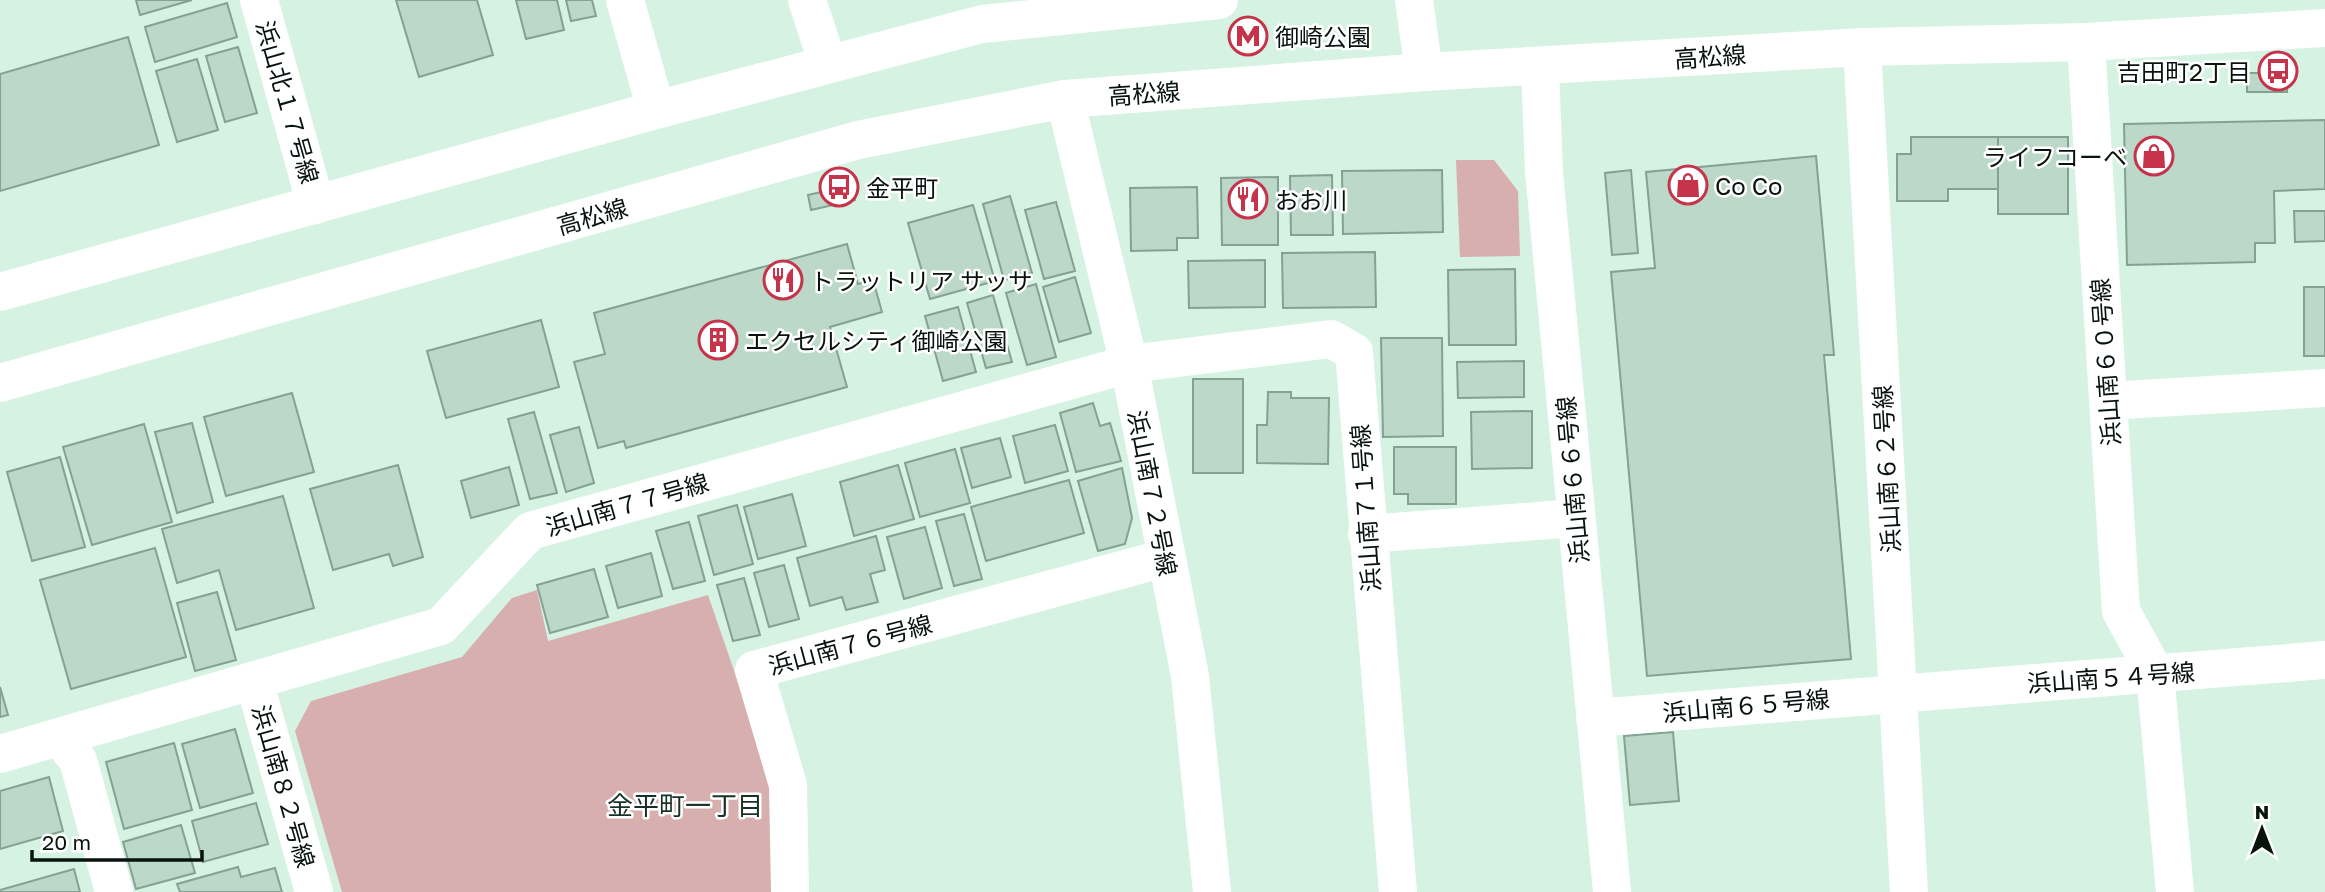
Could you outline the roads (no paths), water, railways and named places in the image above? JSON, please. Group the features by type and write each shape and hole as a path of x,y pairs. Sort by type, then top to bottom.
{"street":[{"name":"浜山北１７号線","path":"259,0 316,205"},
{"path":"625,0 656,110"},
{"path":"807,0 828,64"},
{"path":"0,292 828,64 979,12 1219,0"},
{"path":"1414,0 1424,72"},
{"name":"高松線","path":"0,383 858,140 1065,99 1424,72 1863,47 2086,42 2325,28"},
{"name":"浜山南６０号線","path":"2086,42 2121,611 2155,673"},
{"name":"浜山南６２号線","path":"1863,47 1909,892"},
{"name":"浜山南６６号線","path":"1540,67 1544,172 1612,892"},
{"name":"浜山南７２号線","path":"1065,99 1129,364 1190,676 1212,892"},
{"name":"浜山南７１号線","path":"1129,364 1331,339 1354,352 1398,892"},
{"name":"浜山南７７号線","path":"0,754 441,626 530,531 1129,364"},
{"path":"2108,401 2325,388"},
{"path":"1367,534 1576,518"},
{"name":"浜山南７６号線","path":"790,892 788,785 754,670 1165,558"},
{"name":"浜山南５４号線","path":"1898,693 2325,660"},
{"path":"2155,673 2175,892"},
{"name":"浜山南８２号線","path":"254,681 314,892"},
{"name":"浜山南６５号線","path":"1595,718 1898,693"},
{"path":"60,738 78,760 114,892"}],"place":[{"name":"御崎公園","path":"1248,36"},
{"name":"吉田町2丁目","path":"2278,71"},
{"name":"ライフコーベ","path":"2154,156"},
{"name":"Co Co","path":"1688,185"},
{"name":"金平町","path":"839,187"},
{"name":"おお川","path":"1248,199"},
{"name":"トラットリア サッサ","path":"783,280"},
{"name":"エクセルシティ御崎公園","path":"718,340"}],"district":[{"name":"金平町一丁目","path":"685,805"}]}
